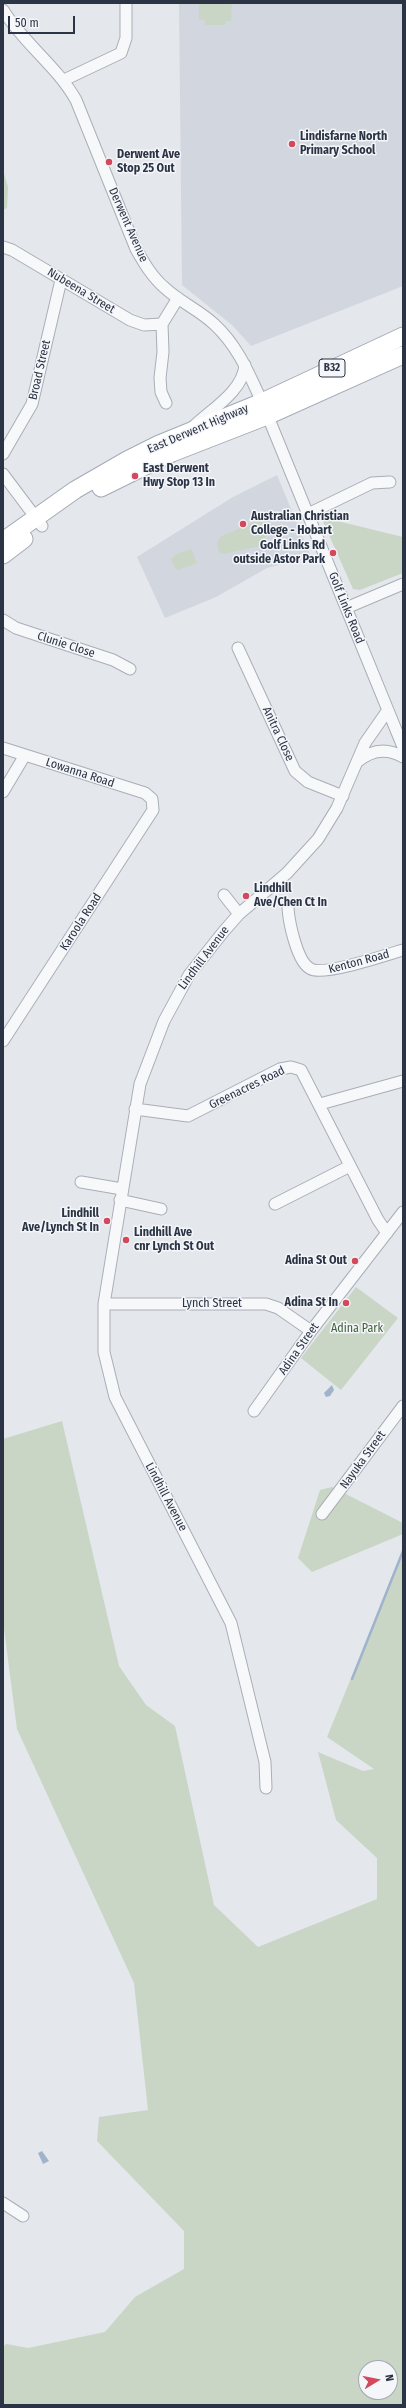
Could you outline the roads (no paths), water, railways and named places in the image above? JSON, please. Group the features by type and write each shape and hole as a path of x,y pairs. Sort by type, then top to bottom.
{"main road":[{"name":"East Derwent Highway","path":"3,541 127,474 265,409 403,336"},
{"name":"East Derwent Highway","path":"3,555 75,490 127,460 186,434 265,409 403,355"}],"street":[{"path":"64,80 121,53 126,38 126,3"},
{"name":"Derwent Avenue","path":"3,10 20,34 64,80 82,112 136,249 155,278 178,298 214,324 234,346 245,365 265,409"},
{"name":"Nubeena Street","path":"3,247 130,320 144,325 162,324"},
{"name":"Broad Street","path":"3,454 32,404 61,280"},
{"path":"166,403 161,392 160,378 163,352 162,324 178,298"},
{"path":"186,434 235,389 241,381 245,365"},
{"name":"Golf Links Road","path":"265,409 403,747"},
{"path":"3,474 39,522"},
{"path":"308,514 372,483 390,482"},
{"path":"346,608 403,584"},
{"name":"Clunie Close","path":"3,620 16,628 113,660 130,668"},
{"name":"Anitra Close","path":"238,648 296,771 308,782 343,796"},
{"name":"Lindhill Avenue","path":"266,1788 265,1762 231,1623 115,1397 104,1352 104,1304 135,1108 145,1065 176,997 189,975 239,914 274,885 303,857 329,823 343,796 365,743 388,710"},
{"name":"Lowanna Road","path":"3,748 145,793 153,803"},
{"path":"355,764 373,752 391,752 403,758"},
{"path":"3,792 25,755"},
{"name":"Karoola Road","path":"3,1041 151,815 153,803"},
{"path":"224,895 239,914"},
{"name":"Kenton Road","path":"288,908 290,930 303,962 311,969 326,971 403,950"},
{"name":"Greenacres Road","path":"135,1108 188,1116 280,1069 290,1067 301,1070 320,1104 378,1220 387,1233"},
{"path":"320,1104 403,1081"},
{"path":"276,1204 350,1166"},
{"path":"81,1182 122,1189"},
{"path":"120,1200 161,1209"},
{"name":"Adina Street","path":"254,1411 311,1331 403,1212"},
{"name":"Lynch Street","path":"104,1304 266,1304 278,1308 311,1331"},
{"name":"Nayuka Street","path":"322,1514 403,1406"},
{"path":"3,2203 23,2216"}],"water":[{"path":"332,1385 334,1390 330,1396 326,1397 324,1393"},
{"path":"42,2151 49,2161 43,2164 38,2153"}],"waterway":[{"path":"352,1679 403,1551"}],"place":[{"name":"Lindisfarne North Primary School","path":"292,144"},
{"name":"Derwent Ave Stop 25 Out","path":"109,162"},
{"name":"East Derwent Hwy Stop 13 In","path":"135,476"},
{"name":"Australian Christian College - Hobart","path":"243,524"},
{"name":"Golf Links Rd outside Astor Park","path":"333,553"},
{"name":"Lindhill Ave/Chen Ct In","path":"246,896"},
{"name":"Lindhill Ave/Lynch St In","path":"107,1221"},
{"name":"Lindhill Ave cnr Lynch St Out","path":"126,1240"},
{"name":"Adina St Out","path":"355,1261"},
{"name":"Adina St In","path":"346,1303"}],"park label":[{"name":"Adina Park","path":"357,1329"}]}
